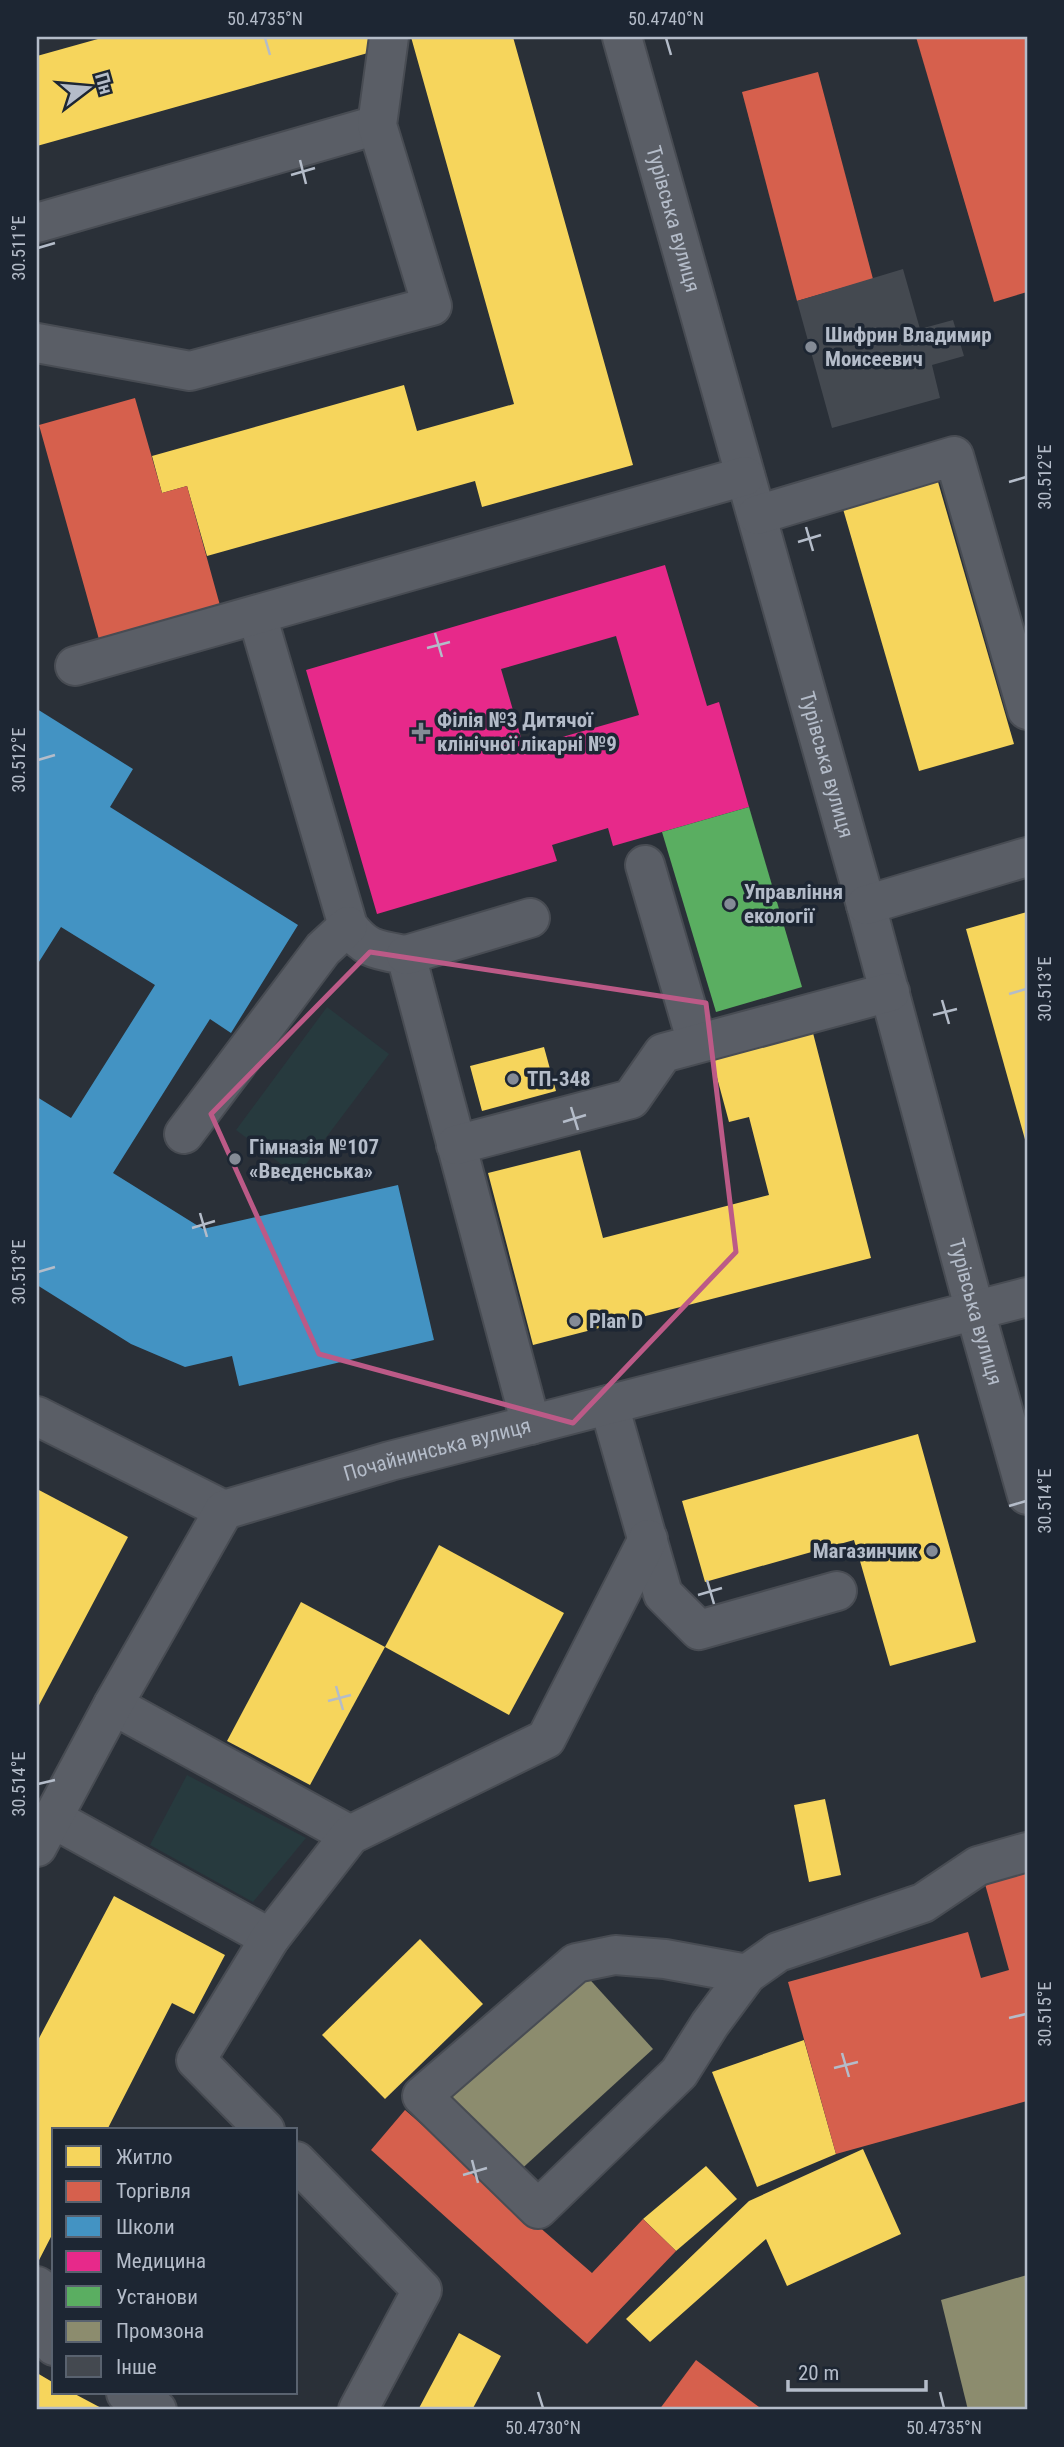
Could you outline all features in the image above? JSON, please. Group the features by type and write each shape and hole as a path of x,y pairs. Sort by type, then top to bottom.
{"street":[{"path":"37,343 190,371 432,306 377,125 389,37"},
{"name":"Турівська вулиця","path":"622,37 866,905 1027,1495"},
{"path":"37,223 377,125"},
{"path":"757,515 954,456 1012,597 1027,710"},
{"path":"75,666 745,476"},
{"path":"257,615 348,926 359,940 377,950 405,955 530,918"},
{"path":"866,905 1027,857"},
{"path":"645,865 697,1043"},
{"path":"184,1134 323,949 348,926"},
{"path":"405,955 531,1424"},
{"path":"456,1145 631,1099 663,1053 890,992"},
{"name":"Почайнинська вулиця","path":"224,1510 390,1461 1027,1297"},
{"path":"609,1405 663,1594 699,1630 837,1591"},
{"path":"37,1416 224,1510 44,1833 270,1938"},
{"path":"263,2128 196,2060 270,1938 350,1835 546,1739 648,1538"},
{"path":"113,1705 350,1835"},
{"path":"747,1974 665,1959 615,1955 576,1963 422,2096 538,2209 679,2074 710,2024 747,1974 778,1952 923,1903 978,1866 1027,1852"},
{"path":"298,2163 422,2290 358,2410"},
{"path":"37,2286 41,2288 39,2313 52,2342"},
{"path":"128,2394 158,2410"}],"highlighted area":[{"path":"370,952 706,1003 736,1252 573,1423 319,1354 211,1114"}],"green space":[{"path":"327,1007 389,1054 297,1176 236,1130"},
{"path":"187,1775 306,1838 253,1902 150,1845"}],"building: Житло":[{"path":"105,37 372,37 375,51 37,146 37,56"},
{"path":"411,37 513,37 633,465 482,507 475,481 207,556 187,486 162,493 152,456 404,385 417,431 514,404"},
{"path":"936,475 1014,744 919,771 841,502"},
{"path":"1027,912 1027,1143 1026,1143 966,929"},
{"path":"813,1033 871,1258 533,1345 488,1173 580,1150 603,1238 769,1195 749,1117 729,1122 712,1059"},
{"name":"ТП-348","path":"544,1047 556,1091 482,1111 470,1066"},
{"path":"918,1434 976,1642 890,1666 854,1540 705,1582 682,1501"},
{"path":"37,1489 128,1537 37,1709"},
{"path":"439,1545 564,1613 509,1715 385,1647"},
{"path":"301,1602 385,1647 310,1785 227,1741"},
{"path":"825,1799 841,1875 809,1882 794,1805"},
{"path":"114,1896 225,1955 194,2014 172,2003 108,2128 52,2128 52,2235 37,2264 37,2042"},
{"path":"420,1939 483,2004 385,2099 322,2035"},
{"path":"804,2040 836,2154 757,2187 712,2072"},
{"path":"863,2149 901,2234 787,2286 766,2239 650,2342 626,2319 749,2201"},
{"path":"706,2166 737,2199 676,2251 643,2219"},
{"path":"459,2333 501,2356 472,2410 418,2410"},
{"path":"37,2373 52,2382 52,2394 75,2394 105,2410 37,2410"}],"building: Торгівля":[{"path":"916,37 1027,37 1027,292 994,302"},
{"path":"818,72 873,279 797,301 742,92"},
{"path":"135,398 162,493 187,486 221,609 100,643 39,425"},
{"path":"1027,1873 1027,2101 836,2154 788,1982 968,1932 981,1978 1009,1970 985,1884"},
{"path":"405,2110 592,2273 643,2219 676,2251 587,2344 371,2150"},
{"path":"696,2360 763,2410 659,2410"}],"building: Школи":[{"path":"37,709 133,769 110,807 298,925 231,1033 210,1019 113,1173 203,1229 398,1185 434,1340 239,1386 232,1356 185,1367 131,1344 37,1285 37,1097 71,1118 155,985 61,927 37,965"}],"building: Медицина":[{"name":"Філія №3 Дитячої клінічної лікарні №9","path":"665,565 707,706 719,702 749,807 613,846 608,828 552,845 557,861 377,914 306,670","holes":["616,636 639,715 524,748 501,669"]}],"building: Установи":[{"path":"749,807 802,987 716,1012 662,832"}],"building: Промзона":[{"path":"583,1972 653,2049 516,2174 447,2097"},
{"path":"1027,2275 1027,2410 968,2410 941,2300"}],"building: Інше":[{"path":"903,269 920,329 953,320 964,356 932,365 940,398 832,428 797,301"}],"place":[{"name":"Шифрин Владимир Моисеевич","path":"811,347"},
{"name":"Філія №3 Дитячої клінічної лікарні №9","path":"421,732"},
{"name":"Управління екології","path":"730,904"},
{"name":"ТП-348","path":"513,1079"},
{"name":"Гімназія №107 «Введенська»","path":"235,1159"},
{"name":"Plan D","path":"575,1321"},
{"name":"Магазинчик","path":"932,1551"}]}
